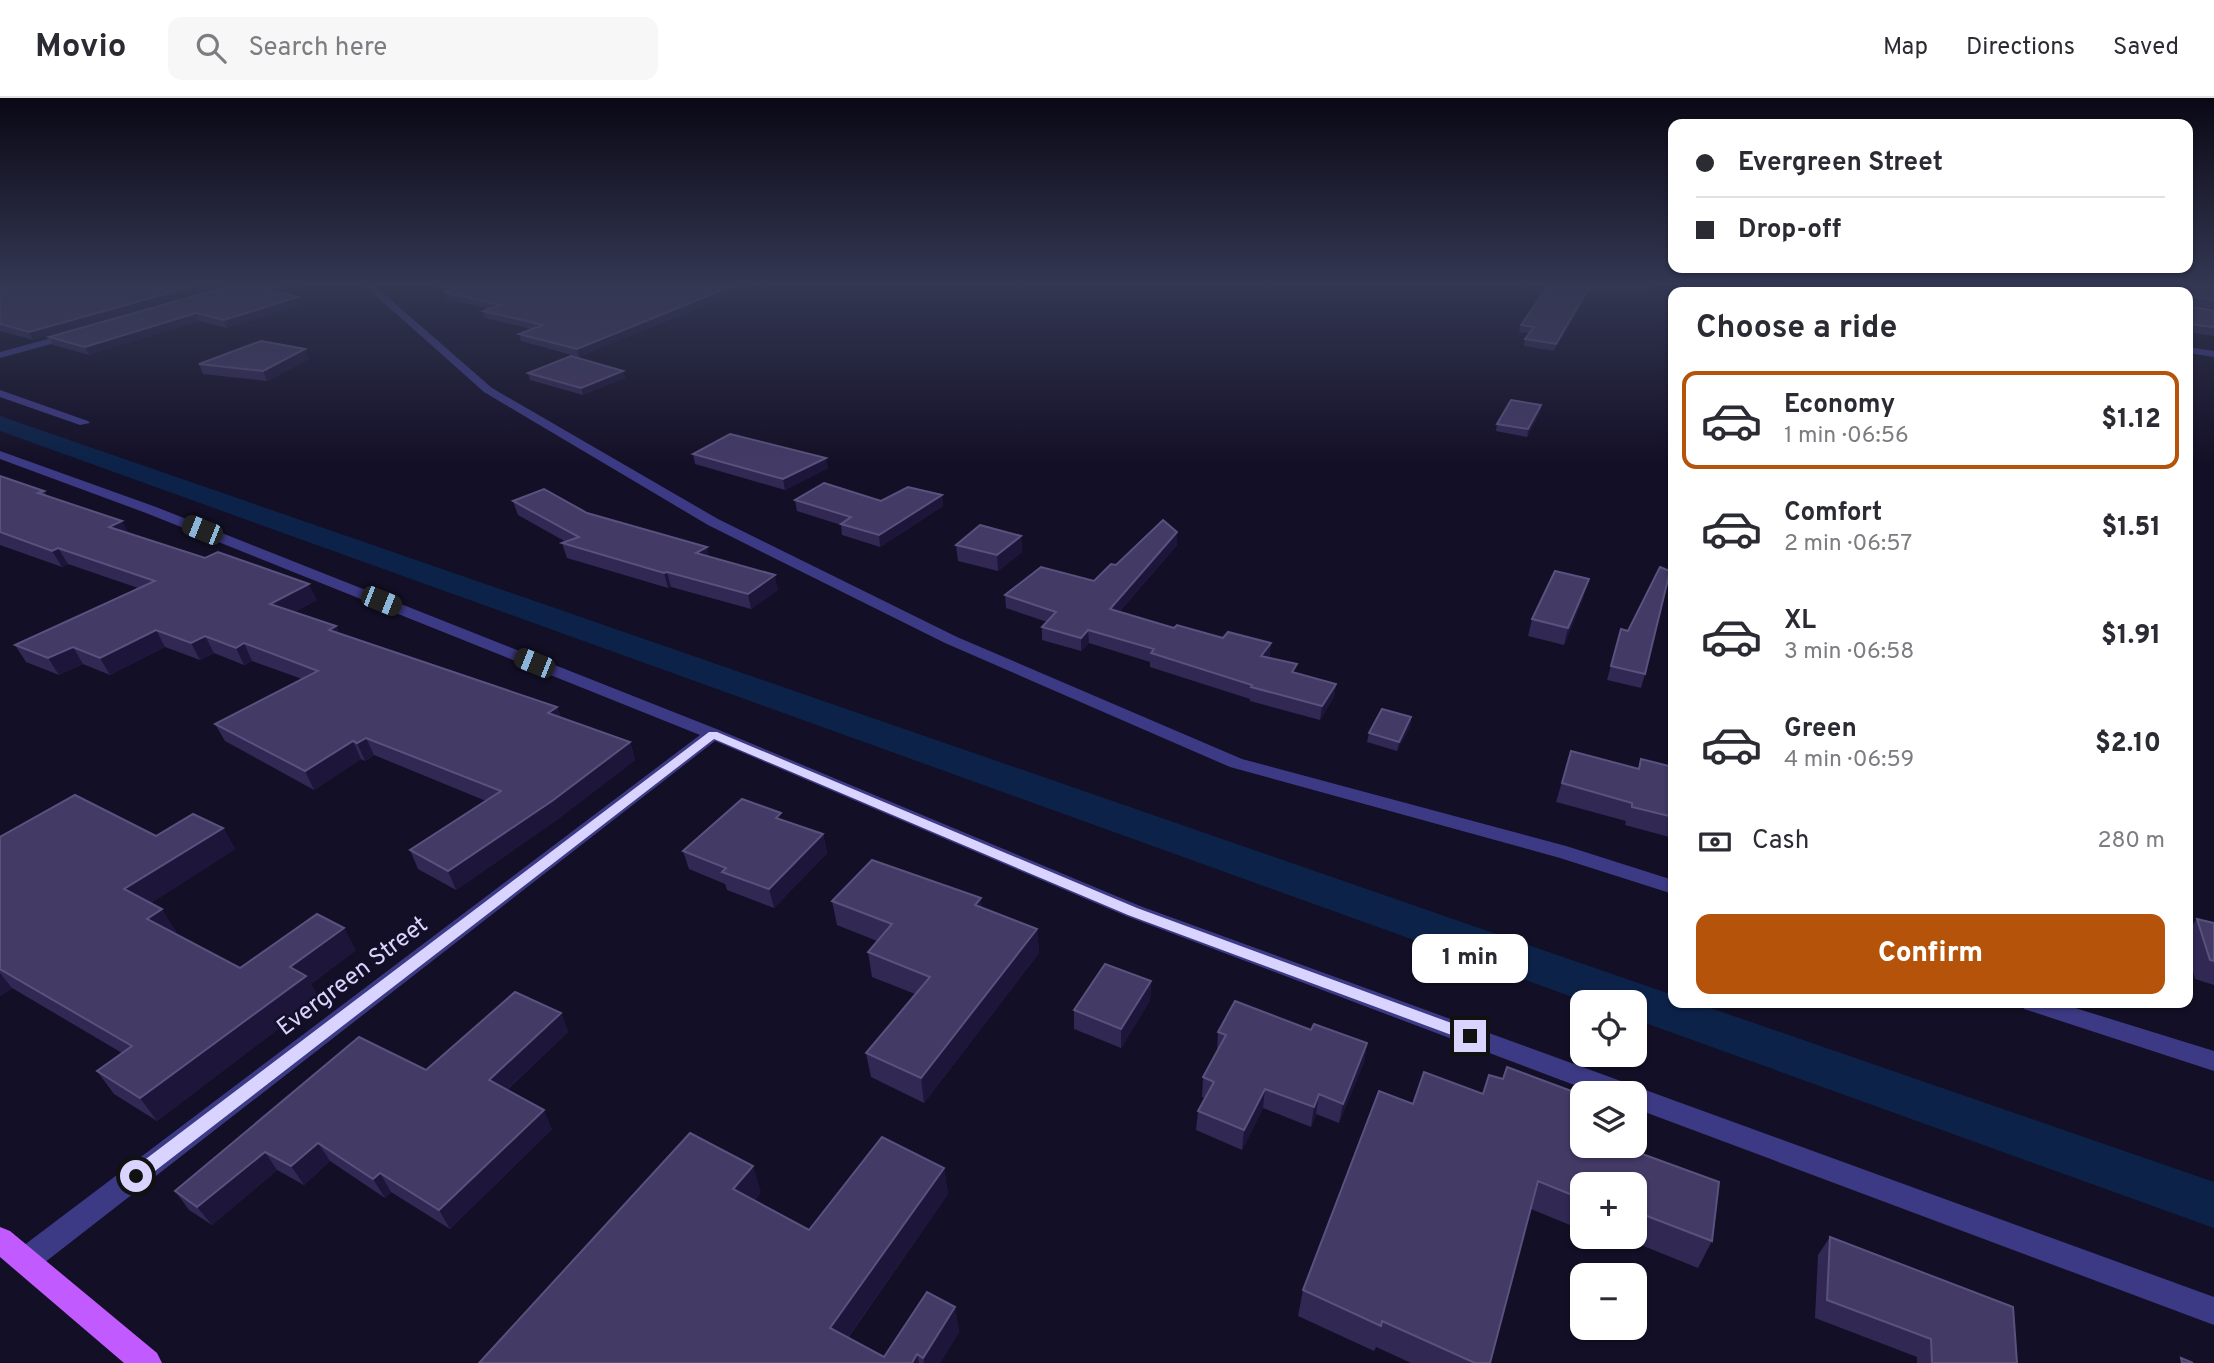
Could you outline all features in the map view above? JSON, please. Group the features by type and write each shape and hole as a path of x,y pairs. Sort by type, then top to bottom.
{"main road":[{"path":"0,1240 147,1363"}],"street":[{"path":"0,355 35,345"},
{"path":"437,345 488,390 712,522 951,640 1236,763 1566,853 1668,885"},
{"path":"2193,352 2214,354"},
{"path":"0,393 84,423"},
{"path":"0,455 151,510 713,734 1133,911 1591,1081"},
{"name":"Evergreen Street","path":"25,1261 713,734"},
{"path":"2048,1008 2214,1061"},
{"path":"1647,1102 2214,1311"}],"building":[{"path":"250,345 283,345 305,349 263,371 199,364"},
{"path":"562,345 587,345 577,349"},
{"path":"571,356 623,371 581,388 528,373"},
{"path":"1511,400 1541,405 1528,429 1497,424"},
{"path":"730,434 826,458 783,479 693,454"},
{"path":"0,476 44,491 38,493 122,521 109,527 205,558 218,552 309,584 270,604 336,626 329,630 557,707 548,713 630,742 552,801 448,871 410,850 501,791 366,738 357,743 353,741 305,771 215,724 318,671 244,643 236,648 205,636 191,643 156,630 100,658 73,647 48,658 15,645 155,581 58,548 52,551 0,532"},
{"path":"824,483 881,501 908,487 942,495 879,535 841,524 851,517 795,500"},
{"path":"544,489 587,513 707,547 696,553 775,575 748,594 562,543 579,537 513,501"},
{"path":"1163,520 1177,532 1110,609 1174,628 1177,625 1223,638 1228,632 1271,643 1261,656 1297,664 1292,672 1336,684 1322,706 1251,687 1252,685 1151,653 1154,649 1088,630 1081,638 1042,627 1056,612 1005,595 1041,567 1094,581 1111,564 1116,565"},
{"path":"980,525 1021,536 997,555 956,545"},
{"path":"1660,567 1668,570 1645,674 1611,666 1621,629 1628,631"},
{"path":"1555,571 1589,579 1568,628 1532,619"},
{"path":"1382,709 1411,717 1399,742 1369,733"},
{"path":"1571,751 1639,769 1641,759 1668,766 1668,816 1632,807 1632,803 1562,783"},
{"path":"75,795 156,836 193,814 223,828 124,889 162,909 147,919 240,968 317,914 344,928 290,967 306,976 140,1098 97,1071 132,1046 0,969 0,837"},
{"path":"742,799 781,813 776,818 823,834 769,889 722,872 726,868 683,851"},
{"path":"872,860 981,898 975,905 1037,929 921,1078 866,1053 930,977 868,952 892,924 832,901"},
{"path":"2197,919 2214,923 2214,961 2210,960"},
{"path":"1105,964 1151,981 1121,1029 1074,1010"},
{"path":"515,992 561,1013 489,1080 544,1110 439,1210 380,1173 373,1179 318,1143 291,1166 265,1152 197,1207 175,1191 359,1037 426,1070"},
{"path":"1235,1001 1311,1030 1314,1024 1367,1043 1343,1104 1319,1094 1314,1107 1265,1089 1244,1130 1198,1111 1214,1082 1203,1077 1226,1035 1218,1032"},
{"path":"1507,1067 1570,1091 1570,1158 1647,1158 1647,1156 1719,1182 1712,1241 1647,1216 1647,1172 1570,1172 1570,1194 1538,1181 1490,1363 1475,1363 1382,1321 1381,1326 1303,1290 1379,1091 1413,1104 1424,1072 1483,1094 1489,1075 1503,1079"},
{"path":"690,1133 753,1166 733,1189 809,1230 882,1137 944,1168 830,1328 884,1357 927,1292 955,1307 923,1358 917,1354 912,1363 479,1363"},
{"path":"1830,1237 2013,1307 2017,1363 1932,1363 1931,1339 1827,1300"}],"waterway":[{"path":"0,423 2214,1205"}],"route":[{"path":"136,1176 713,734 1133,911 1470,1036"}]}
